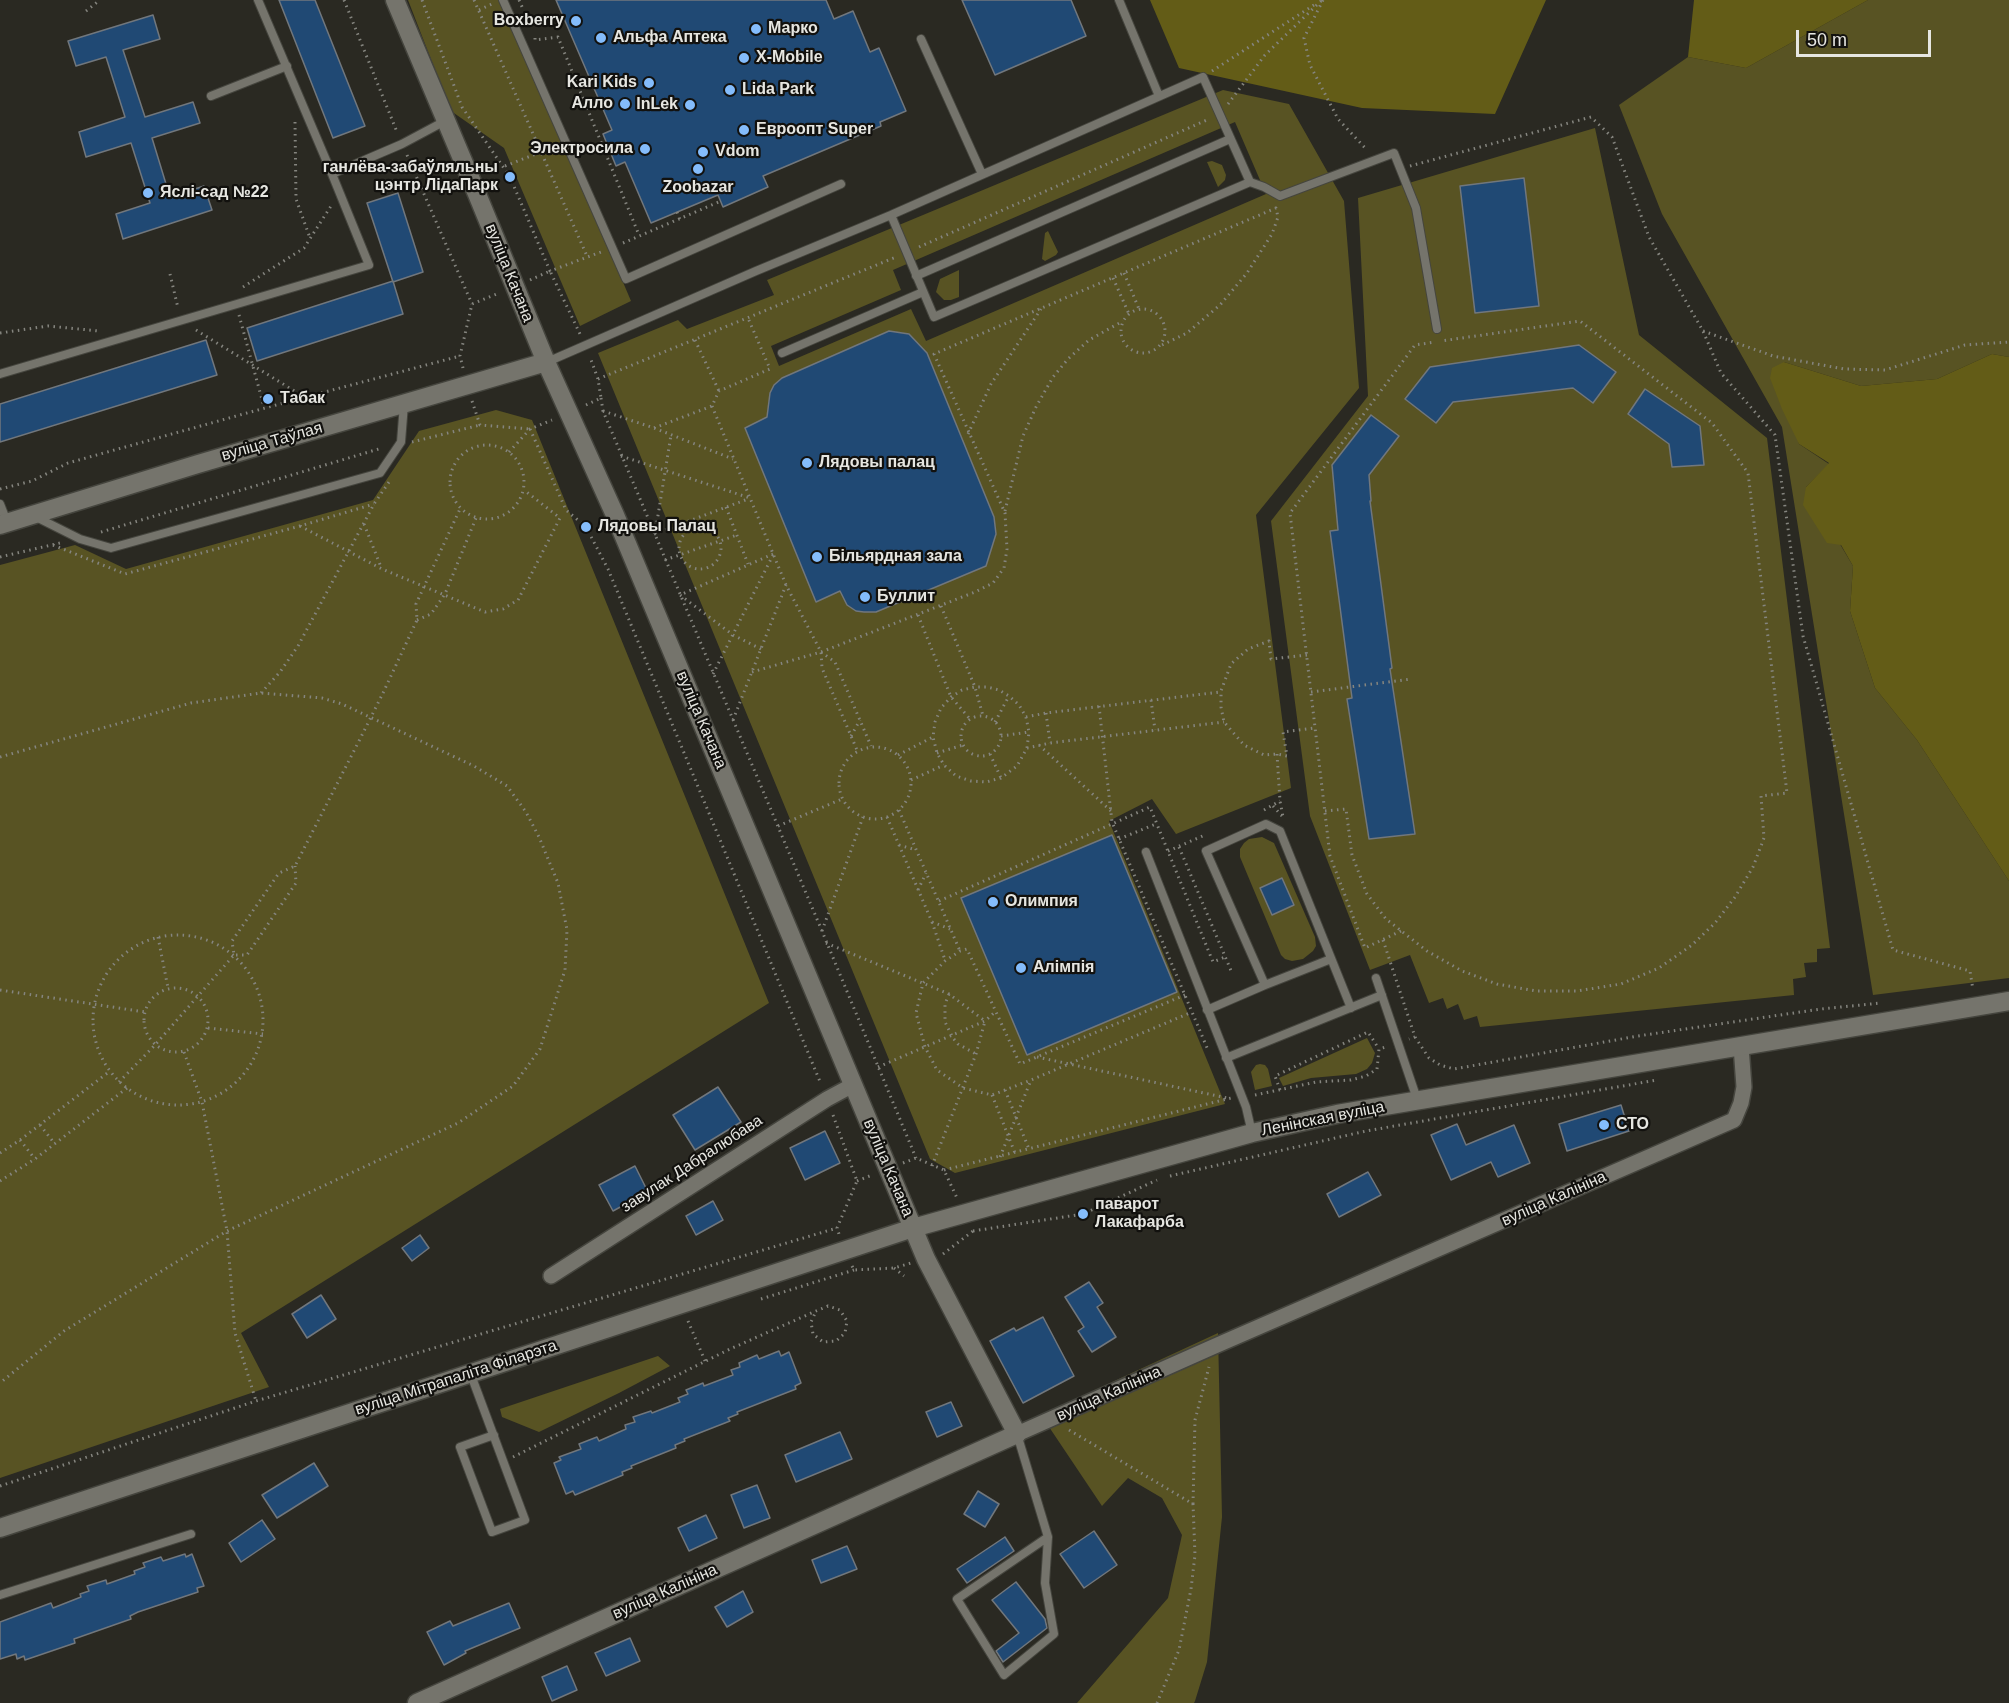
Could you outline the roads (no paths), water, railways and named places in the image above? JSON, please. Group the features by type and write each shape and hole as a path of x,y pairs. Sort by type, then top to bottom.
{"main road":[{"name":"вуліца Качана","path":"395,0 546,362 619,526 926,1259 1017,1434"},
{"name":"вуліца Таўлая","path":"4,524 198,464 546,362"},
{"name":"Ленінская вуліца","path":"913,1228 1252,1133 1337,1114 2009,1001"},
{"name":"вуліца Мітрапаліта Філарэта","path":"0,1528 913,1228"},
{"name":"вуліца Калініна","path":"417,1703 1017,1434"}],"street":[{"name":"вуліца Калініна","path":"1017,1434 1734,1120 1744,1087 1741,1046"},
{"name":"завулак Дабралюбава","path":"552,1276 827,1099 853,1085"}],"lane":[{"path":"0,374 369,265 258,0"},
{"path":"503,0 626,279 841,184"},
{"path":"1119,0 1159,96"},
{"path":"921,39 982,174"},
{"path":"211,96 287,66"},
{"path":"546,362 891,215 1203,77 1250,182"},
{"path":"332,174 402,144 446,121"},
{"path":"916,276 1230,139"},
{"path":"891,215 934,317 1250,182 1280,196 1394,153 1416,208 1437,329"},
{"path":"782,353 923,292"},
{"path":"32,515 80,539 111,549 380,473 401,442 404,404"},
{"path":"0,504 4,524"},
{"path":"1265,985 1206,851 1266,824 1280,831 1351,1008"},
{"path":"1146,852 1246,1107 1252,1133"},
{"path":"1207,1010 1331,958"},
{"path":"1376,978 1418,1100"},
{"path":"1226,1058 1382,995"},
{"path":"471,1373 494,1435 503,1461 525,1520 492,1532 460,1447 494,1435"},
{"path":"1017,1434 1048,1537 1045,1583 1054,1634 1004,1675 957,1599 1048,1537"},
{"path":"0,1595 191,1534"}],"place":[{"name":"Boxberry","path":"576,21"},
{"name":"Марко","path":"756,29"},
{"name":"Альфа Аптека","path":"601,38"},
{"name":"X-Mobile","path":"744,58"},
{"name":"Kari Kids","path":"649,83"},
{"name":"Lida Park","path":"730,90"},
{"name":"Алло","path":"625,104"},
{"name":"InLek","path":"690,105"},
{"name":"Евроопт Super","path":"744,130"},
{"name":"Электросила","path":"645,149"},
{"name":"Vdom","path":"703,152"},
{"name":"Zoobazar","path":"698,169"},
{"name":"ганлёва-забаўляльны цэнтр ЛідаПарк","path":"510,177"},
{"name":"Яслі-сад №22","path":"148,193"},
{"name":"Табак","path":"268,399"},
{"name":"Лядовы палац","path":"807,463"},
{"name":"Лядовы Палац","path":"586,527"},
{"name":"Більярдная зала","path":"817,557"},
{"name":"Буллит","path":"865,597"},
{"name":"Олимпия","path":"993,902"},
{"name":"Алімпія","path":"1021,968"},
{"name":"СТО","path":"1604,1125"},
{"name":"паварот Лакафарба","path":"1083,1214"}]}
